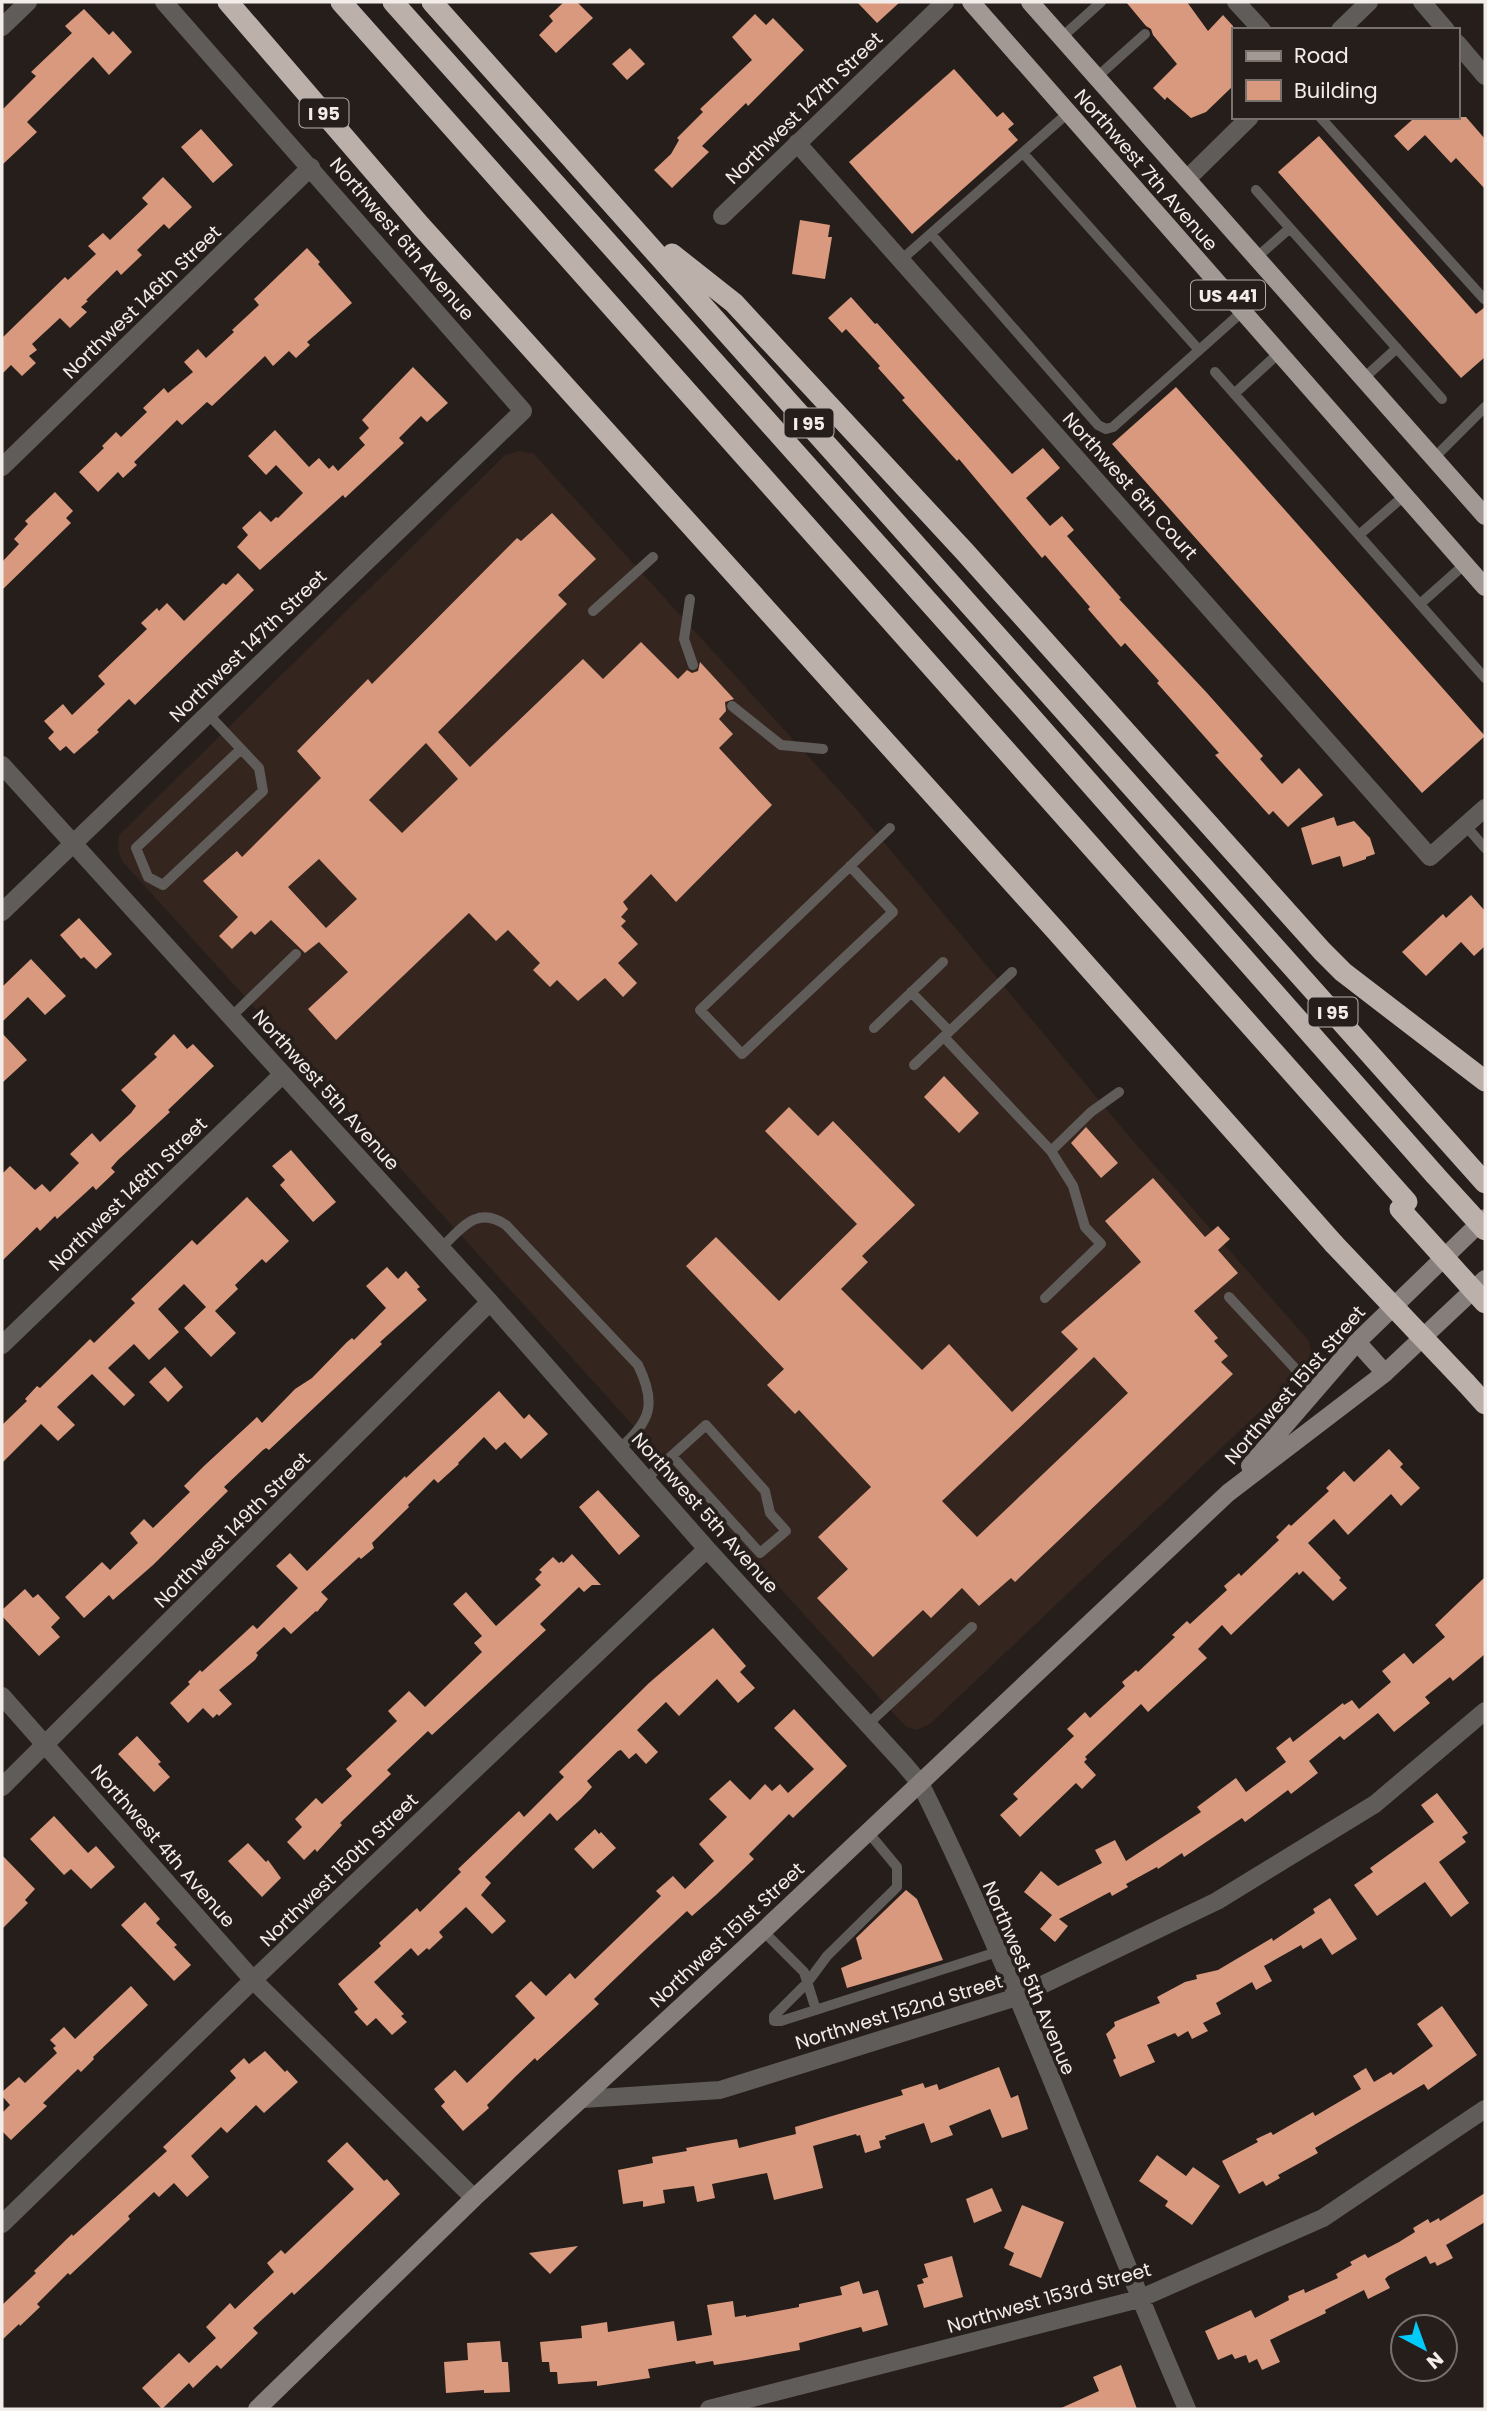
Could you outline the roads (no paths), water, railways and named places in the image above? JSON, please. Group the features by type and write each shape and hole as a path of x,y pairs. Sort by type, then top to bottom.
{"highway":[{"name":"I 95","path":"228,2 420,225 1335,1244 1485,1404"},
{"path":"341,2 998,743 1404,1205 1485,1303"},
{"path":"393,2 1485,1230"},
{"name":"I 95","path":"432,2 1483,1180"},
{"path":"628,220 734,303 965,552 1322,951 1343,972 1485,1081"},
{"path":"1404,1205 1485,1289"}],"main road":[{"name":"Northwest 7th Avenue","path":"971,2 1485,587"},
{"name":"Northwest 7th Avenue","path":"1030,2 1485,516"},
{"path":"1465,564 1485,572"}],"street":[{"path":"2,27 27,2"},
{"name":"Northwest 6th Avenue","path":"164,2 312,167 523,411"},
{"name":"Northwest 147th Street","path":"722,216 945,2"},
{"path":"1236,2 1260,28"},
{"path":"1342,28 1369,2"},
{"path":"1422,2 1444,28"},
{"path":"1459,45 1485,76"},
{"path":"1188,178 1248,119"},
{"name":"Northwest 6th Court","path":"797,143 1430,858 1466,826"},
{"name":"Northwest 146th Street","path":"2,467 312,167"},
{"name":"Northwest 147th Street","path":"2,912 523,411"},
{"name":"Northwest 5th Avenue","path":"2,765 490,1302 707,1549 920,1783 1017,1997 1139,2299 1187,2409"},
{"path":"1466,826 1485,808"},
{"name":"Northwest 148th Street","path":"2,1345 283,1074"},
{"name":"Northwest 151st Street","path":"1228,1493 1357,1342 1485,1218"},
{"name":"Northwest 151st Street","path":"257,2409 474,2198 763,1931 1228,1493 1385,1373 1485,1279"},
{"name":"Northwest 149th Street","path":"2,1787 490,1302"},
{"path":"1357,1342 1385,1373"},
{"name":"Northwest 150th Street","path":"2,2224 253,1980 707,1549"},
{"name":"Northwest 4th Avenue","path":"2,1696 253,1980 474,2198"},
{"name":"Northwest 152nd Street","path":"583,2099 720,2090 1017,1997 1217,1901 1375,1804 1485,1711"},
{"name":"Northwest 153rd Street","path":"709,2409 1139,2299 1323,2218 1485,2109"}],"lane":[{"path":"1062,37 1101,2"},
{"path":"1097,77 1145,34"},
{"path":"901,260 1068,113"},
{"path":"1322,119 1484,299"},
{"path":"1023,153 1199,350"},
{"path":"1256,190 1442,399"},
{"path":"1257,257 1290,228"},
{"path":"931,234 1098,425 1106,429 1113,427 1242,311"},
{"path":"1364,378 1397,348"},
{"path":"1234,394 1279,352"},
{"path":"1216,372 1485,678"},
{"path":"1434,458 1483,414"},
{"path":"1359,535 1405,495"},
{"path":"593,611 653,557"},
{"path":"1420,604 1465,564"},
{"path":"690,598 684,639 693,665"},
{"path":"732,706 781,745 823,749"},
{"path":"208,714 259,768 263,791 163,885 148,877 136,848 240,750"},
{"path":"1466,826 1485,848"},
{"path":"850,866 893,912 741,1054 700,1010 850,866 890,828"},
{"path":"231,1017 296,954"},
{"path":"874,1028 943,962"},
{"path":"914,1065 1012,972"},
{"path":"911,992 1051,1152 1073,1186 1086,1227 1101,1244 1045,1298"},
{"path":"1051,1152 1091,1112 1119,1092"},
{"path":"440,1248 471,1220 483,1216 496,1218 506,1225 638,1365 648,1386 649,1411 636,1434 619,1449"},
{"path":"1229,1297 1315,1390"},
{"path":"646,1479 706,1425 765,1491 770,1513 786,1531 760,1553 672,1456"},
{"path":"868,1724 972,1628"},
{"path":"868,1832 897,1867 897,1887 827,1956 807,1983 774,2017 774,2021 997,1952"},
{"path":"763,1931 804,1972 816,2010"}]}
